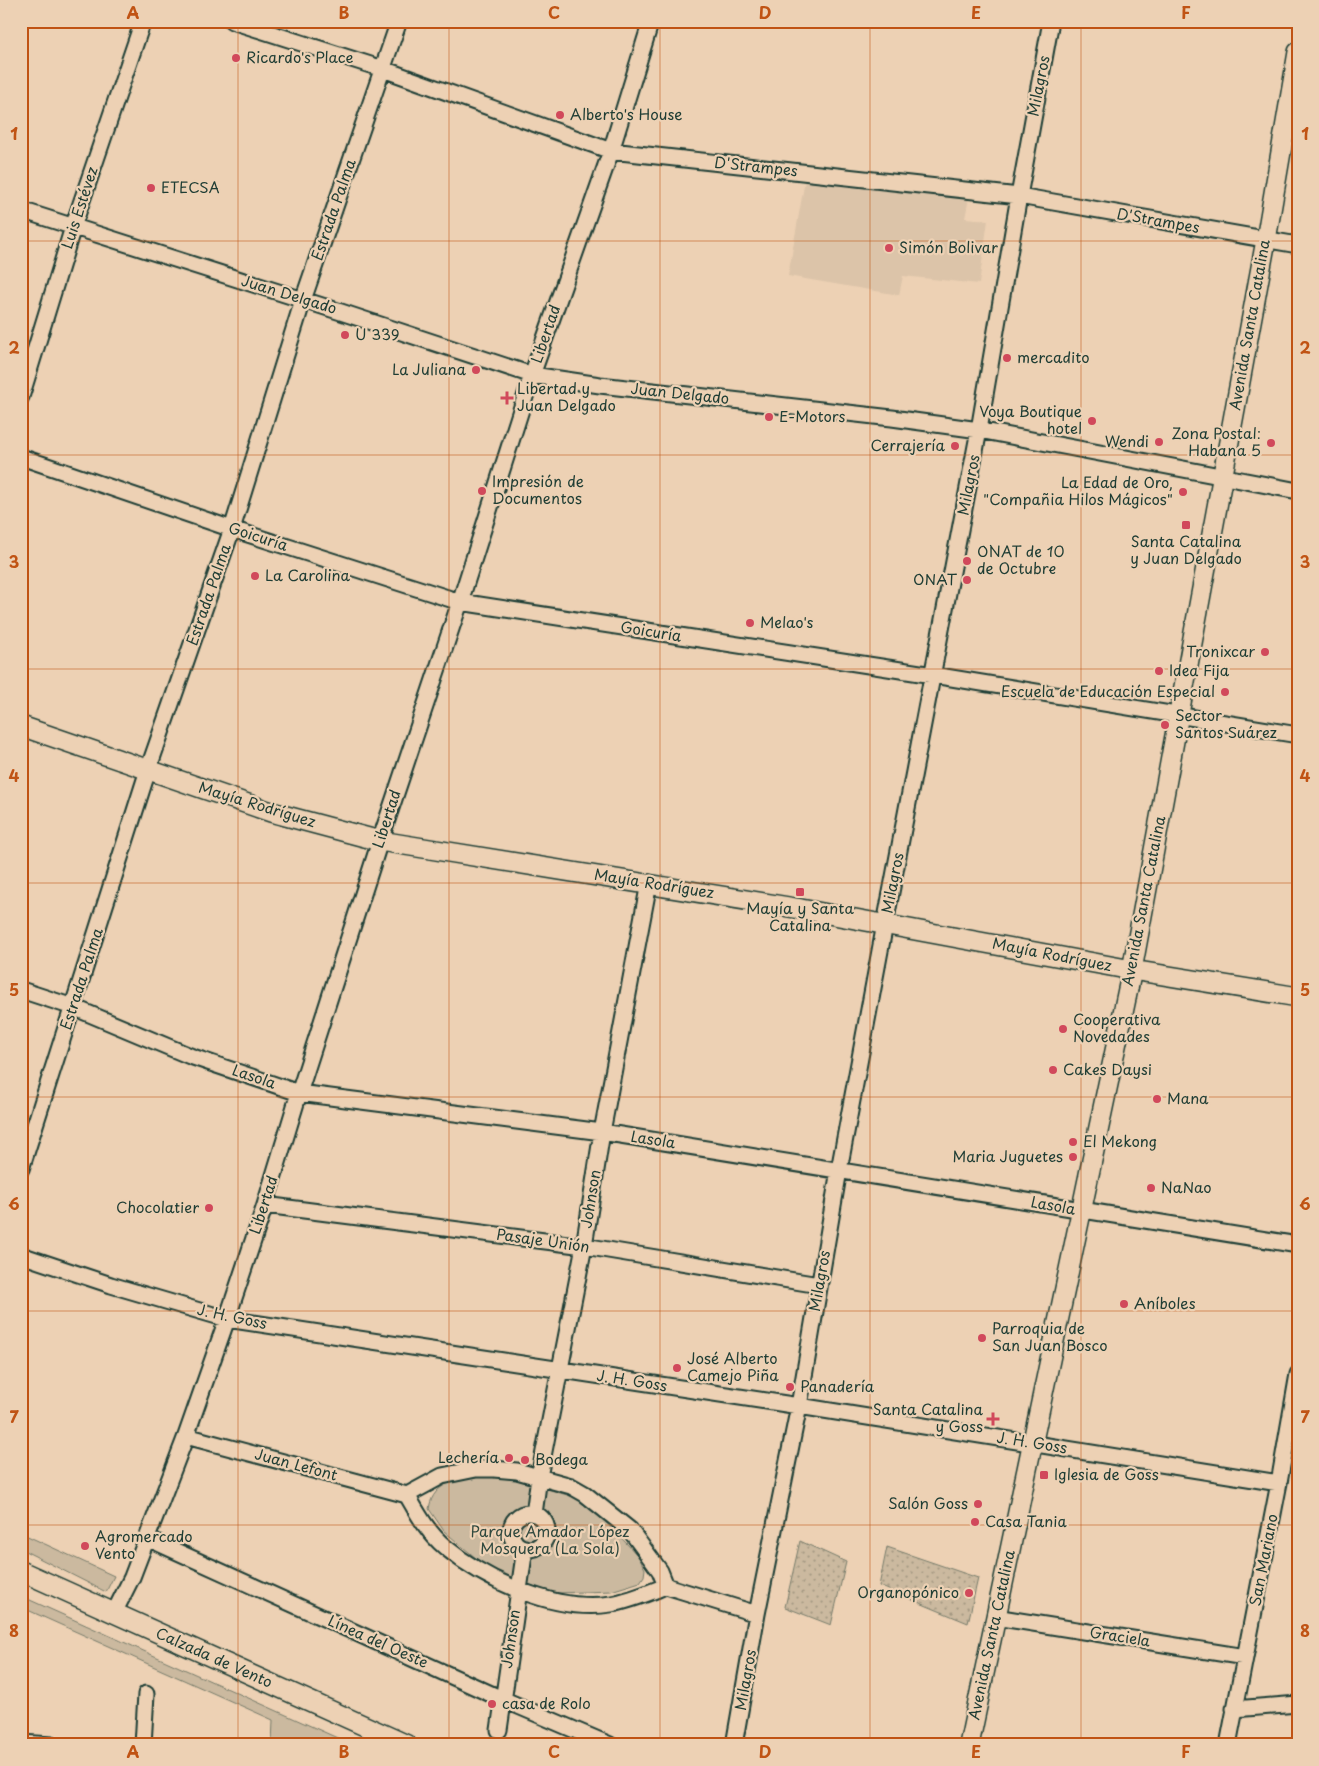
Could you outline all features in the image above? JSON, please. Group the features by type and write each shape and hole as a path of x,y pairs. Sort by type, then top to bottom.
{"main road":[{"name":"Avenida Santa Catalina","path":"968,1745 1132,970 1266,240 1298,52"},
{"name":"Mayía Rodríguez","path":"21,726 271,812 380,841 649,883 1132,970 1298,997"},
{"name":"Calzada de Vento","path":"21,1571 407,1745"}],"street":[{"name":"Luis Estévez","path":"21,397 73,227 143,21"},
{"name":"D'Strampes","path":"232,21 382,69 610,151 1019,196 1298,246"},
{"name":"Estrada Palma","path":"21,1169 148,770 232,528 303,300 399,21"},
{"name":"Libertad","path":"114,1613 132,1577 147,1538 186,1436 227,1319 532,375 610,151 652,21"},
{"name":"Milagros","path":"734,1745 757,1614 799,1406 839,1170 979,430 1051,21"},
{"name":"Juan Delgado","path":"21,210 532,375 600,385 892,418 979,430 1298,490"},
{"name":"Goicuría","path":"21,457 460,602 933,675 1298,735"},
{"name":"Johnson","path":"534,1514 538,1477 584,1246 602,1132 649,883"},
{"name":"Lasola","path":"21,990 73,1007 190,1056 299,1093 602,1132 1298,1245"},
{"name":"Pasaje Unión","path":"265,1205 584,1246 819,1285"},
{"name":"J. H. Goss","path":"21,1255 111,1285 227,1319 799,1406 1279,1483"},
{"name":"San Mariano","path":"1228,1745 1279,1483 1290,1459 1298,1374"},
{"name":"Juan Lefont","path":"186,1436 407,1495"},
{"path":"666,1586 660,1571 630,1530 585,1494 571,1486 517,1471 476,1469 442,1476 407,1495 424,1525 444,1547 482,1573 543,1598 560,1602 610,1604 643,1595 666,1586 757,1614"},
{"path":"534,1514 545,1522 546,1533 541,1544 536,1547 525,1548 515,1542 512,1536 512,1524 520,1516 534,1514"},
{"name":"Línea del Oeste","path":"147,1538 502,1699 610,1745"},
{"name":"Johnson","path":"499,1730 525,1548"},
{"name":"Graciela","path":"996,1617 1245,1657"},
{"path":"143,1745 146,1694"},
{"path":"1234,1709 1298,1704"},
{"path":"21,1743 52,1745"}],"shaded area":[{"name":"Simón Bolivar","path":"805,180 969,198 965,218 988,220 979,284 903,276 899,295 788,276"}],"green space":[{"name":"Parque Amador López Mosquera (La Sola)","path":"485,1477 514,1479 577,1498 614,1530 638,1556 645,1569 644,1576 640,1582 611,1591 556,1593 490,1570 444,1531 429,1509 436,1492 442,1487 458,1480"},
{"path":"21,1533 114,1576 106,1592 21,1549"},
{"path":"800,1541 846,1562 831,1625 785,1607"},
{"path":"887,1547 978,1578 968,1623 879,1586"},
{"path":"21,1596 353,1745 272,1745 273,1720 21,1607"}],"place":[{"name":"Ricardo's Place","path":"236,58"},
{"name":"Alberto's House","path":"560,115"},
{"name":"ETECSA","path":"151,188"},
{"name":"Simón Bolivar","path":"889,248"},
{"name":"U 339","path":"345,335"},
{"name":"mercadito","path":"1007,358"},
{"name":"La Juliana","path":"476,370"},
{"name":"Libertad y Juan Delgado","path":"507,398"},
{"name":"E-Motors","path":"769,417"},
{"name":"Voya Boutique hotel","path":"1092,421"},
{"name":"Wendi","path":"1159,442"},
{"name":"Zona Postal: Habana 5","path":"1271,443"},
{"name":"Cerrajería","path":"955,446"},
{"name":"Impresión de Documentos","path":"482,491"},
{"name":"La Edad de Oro, \"Compañia Hilos Mágicos\"","path":"1183,492"},
{"name":"Santa Catalina y Juan Delgado","path":"1186,525"},
{"name":"ONAT de 10 de Octubre","path":"967,561"},
{"name":"La Carolina","path":"255,576"},
{"name":"ONAT","path":"967,580"},
{"name":"Melao's","path":"750,623"},
{"name":"Tronixcar","path":"1265,652"},
{"name":"Idea Fija","path":"1159,671"},
{"name":"Escuela de Educación Especial","path":"1225,692"},
{"name":"Sector Santos Suárez","path":"1165,725"},
{"name":"Mayía y Santa Catalina","path":"800,892"},
{"name":"Cooperativa Novedades","path":"1063,1029"},
{"name":"Cakes Daysi","path":"1053,1070"},
{"name":"Mana","path":"1157,1099"},
{"name":"El Mekong","path":"1073,1142"},
{"name":"Maria Juguetes","path":"1073,1157"},
{"name":"NaNao","path":"1151,1188"},
{"name":"Chocolatier","path":"209,1208"},
{"name":"Aníboles","path":"1124,1304"},
{"name":"Parroquia de San Juan Bosco","path":"982,1338"},
{"name":"José Alberto Camejo Piña","path":"677,1368"},
{"name":"Panadería","path":"790,1387"},
{"name":"Santa Catalina y Goss","path":"993,1419"},
{"name":"Lechería","path":"509,1458"},
{"name":"Bodega","path":"525,1460"},
{"name":"Iglesia de Goss","path":"1044,1475"},
{"name":"Salón Goss","path":"978,1504"},
{"name":"Casa Tania","path":"975,1522"},
{"name":"Agromercado Vento","path":"85,1546"},
{"name":"Organopónico","path":"969,1593"},
{"name":"casa de Rolo","path":"492,1704"}]}
